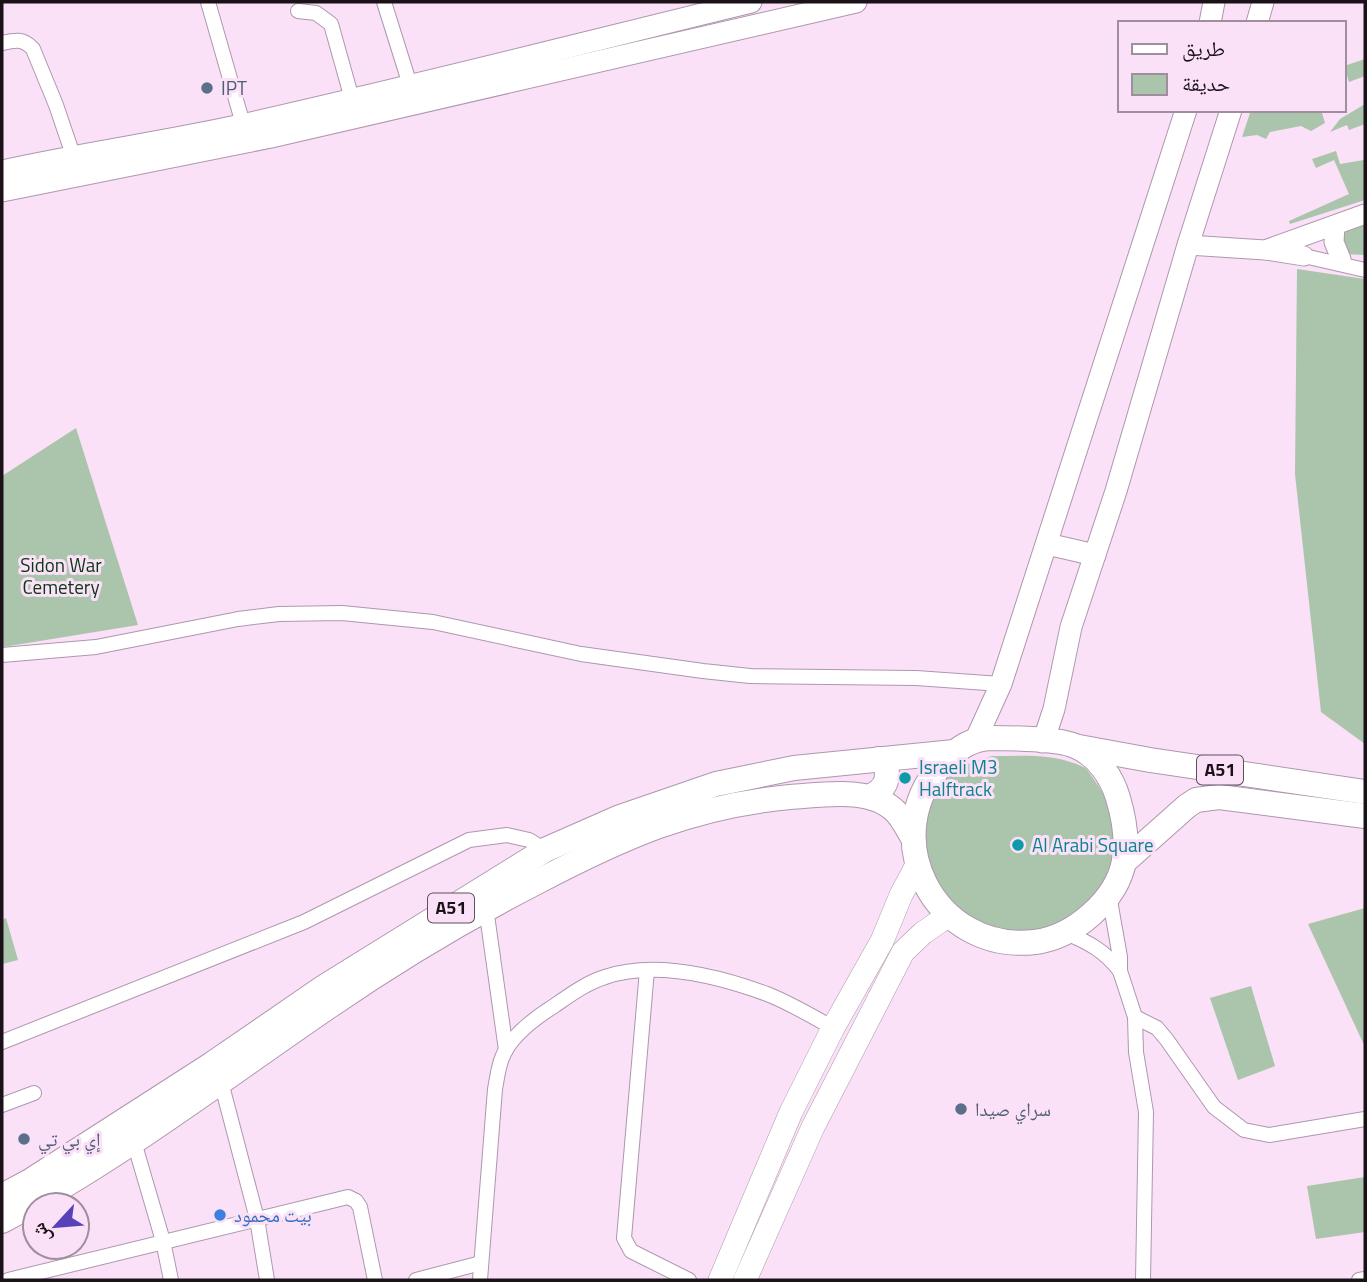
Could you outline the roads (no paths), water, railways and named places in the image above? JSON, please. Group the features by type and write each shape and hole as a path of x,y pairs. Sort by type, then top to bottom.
{"highway":[{"name":"A51","path":"1075,746 1097,761 1114,785 1123,815 1126,836 1124,862 1109,895 1082,923 1066,933 1036,942 1005,942 975,933 949,915 935,901 917,865 914,838 919,803 926,785 954,752 976,739 1017,738 1043,741 1075,746 1150,760 1365,792"},
{"name":"A51","path":"2,1196 212,1064 324,986 545,850 631,813 716,784 794,768 954,752"},
{"path":"871,796 882,790 886,783 886,765 879,759"},
{"name":"A51","path":"2,1221 43,1199 134,1142 331,1005 486,908 632,836 681,817 726,806 806,796 871,796 897,812 914,838"},
{"name":"A51","path":"1124,862 1186,806 1207,798 1219,797 1365,816"}],"main road":[{"path":"2,171 73,155 243,124 274,127 352,99 410,85 526,68 751,2"},
{"path":"2,191 526,68 856,2"},
{"path":"1210,21 1214,2"},
{"path":"1258,21 1263,2"},
{"path":"976,739 1001,684 1185,112"},
{"path":"1043,741 1054,709 1071,627 1230,112"},
{"path":"1047,544 1095,555"},
{"path":"720,1280 772,1156 833,1028 882,941 917,865"},
{"path":"745,1280 795,1167 903,952 923,933 949,915"},
{"path":"772,1156 795,1167"}],"street":[{"path":"208,2 243,124"},
{"path":"384,2 410,85"},
{"path":"298,11 316,13 331,24 352,99"},
{"path":"2,43 19,40 28,43 33,49 73,155"},
{"path":"1265,250 1365,214"},
{"path":"1335,226 1334,242 1341,258"},
{"path":"1188,244 1265,250 1365,270"},
{"path":"1304,256 1365,261"},
{"path":"2,656 96,647 252,618 342,612 433,622 582,654 715,673 750,676 916,678 1001,684"},
{"path":"2,1042 304,922 469,841 507,835 528,840 545,850"},
{"path":"1109,895 1120,971 1135,1017 1136,1052 1146,1112 1143,1280"},
{"path":"486,908 506,1050"},
{"path":"1066,933 1090,942 1120,971"},
{"path":"480,1280 495,1089 501,1059 517,1035 546,1011 605,977 647,970 676,972 746,987 787,1003 833,1028"},
{"path":"647,970 624,1238 631,1251 689,1280"},
{"path":"1135,1017 1157,1028 1214,1107 1244,1130 1269,1135 1365,1119"},
{"path":"221,1082 257,1219 267,1280"},
{"path":"2,1105 34,1093"},
{"path":"134,1142 163,1241 171,1280"},
{"path":"8,1280 348,1197 360,1207 374,1280"},
{"path":"416,1280 481,1264"},
{"path":"62,1265 65,1280"},
{"path":"1359,1280 1365,1279"}],"place":[{"name":"IPT","path":"207,88"},
{"name":"Israeli M3 Halftrack","path":"905,778"},
{"name":"Al Arabi Square","path":"1018,845"},
{"name":"سراي صيدا","path":"961,1109"},
{"name":"إي بي تي","path":"24,1139"},
{"name":"بيت محمود","path":"220,1215"}],"park label":[{"name":"Sidon War Cemetery","path":"61,576"}]}
